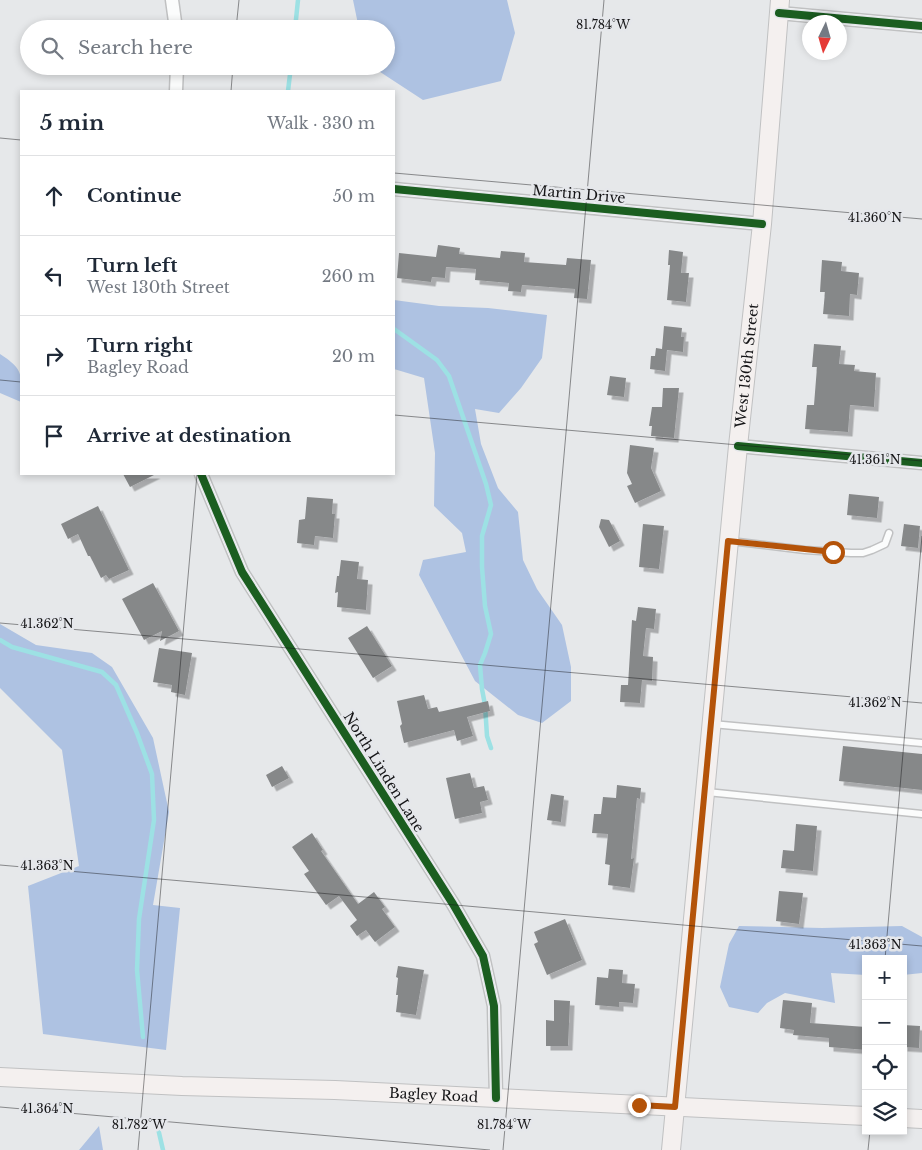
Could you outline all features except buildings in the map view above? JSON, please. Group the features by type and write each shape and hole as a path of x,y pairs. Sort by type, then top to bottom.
{"main road":[{"name":"West 130th Street","path":"671,1150 728,541 762,224 780,7"},
{"name":"Bagley Road","path":"0,1077 326,1090 862,1116"},
{"path":"907,1118 922,1119"}],"street":[{"path":"172,0 175,20"},
{"path":"780,7 922,26"},
{"path":"176,90 177,75"},
{"name":"Martin Drive","path":"395,189 762,224"},
{"path":"738,446 922,463"},
{"name":"North Linden Lane","path":"201,475 242,572 453,904 483,956 494,1006 496,1098"}],"lane":[{"path":"728,541 851,553 872,550 885,544 889,533"},
{"path":"711,724 922,743"},
{"path":"705,791 922,814"}],"shaded area":[{"path":"353,0 507,0 515,33 501,81 423,100 385,75 395,75 395,20 357,20"},
{"path":"395,300 439,306 488,308 547,315 542,358 521,388 499,413 475,409 481,444 498,488 518,512 523,560 537,589 562,625 571,667 571,701 542,723 518,715 475,681 419,575 423,560 466,552 462,533 434,506 435,453 424,378 395,369"},
{"path":"0,354 18,369 20,374 20,402 0,393"},
{"path":"0,624 36,645 92,653 112,667 153,738 169,812 153,905 180,908 166,1050 43,1034 28,886 79,866 62,750 0,688"},
{"path":"739,926 822,928 902,926 922,937 922,973 907,975 907,955 862,955 862,975 831,973 835,1003 785,993 767,1003 758,1013 729,1007 720,987 729,944"},
{"path":"99,1126 103,1150 79,1150"}],"waterway":[{"path":"296,20 298,0"},
{"path":"288,90 290,75"},
{"path":"395,330 437,360 449,376 486,484 491,505 482,536 485,606 491,634 480,665 487,736 491,748"},
{"path":"0,640 12,647 102,672 116,685 152,774 154,820 139,919 137,970 143,1037"},
{"path":"157,1124 163,1150"}],"cycle path":[{"path":"779,13 922,26"},
{"path":"395,189 762,224"},
{"path":"738,446 922,463"},
{"path":"201,475 242,572 453,904 483,956 494,1006 496,1098"}],"route":[{"path":"639,1105 675,1107 728,541 833,552"}]}
